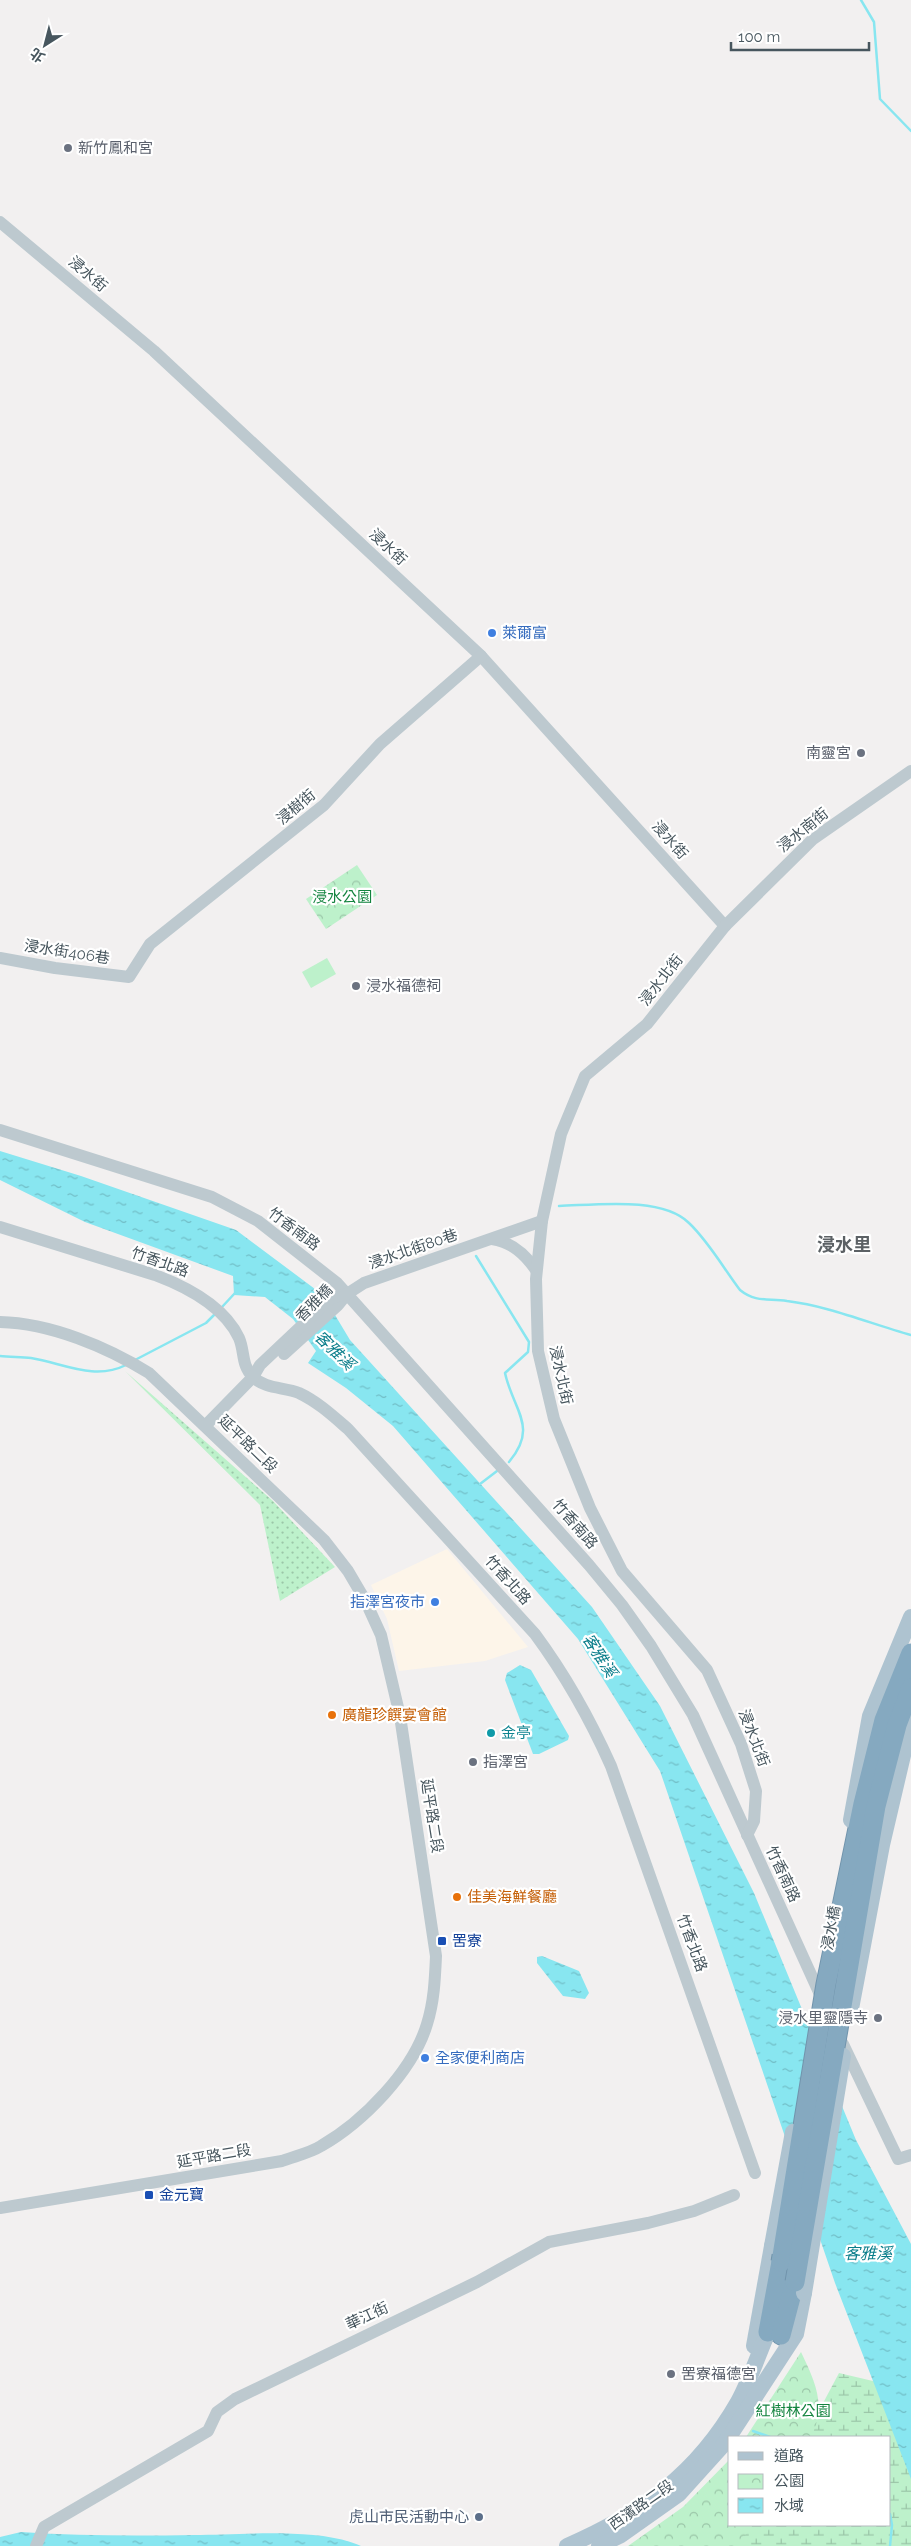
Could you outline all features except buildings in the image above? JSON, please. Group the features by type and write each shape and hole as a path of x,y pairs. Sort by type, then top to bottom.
{"highway":[{"name":"浸水橋","path":"776,2254 826,1984 864,1804 884,1720 911,1653"},
{"name":"浸水橋","path":"774,2334 799,2287 876,1806 897,1725 911,1688"},
{"path":"774,2334 776,2254"}],"main road":[{"name":"浸水橋","path":"776,2254 870,1716 911,1617"},
{"path":"799,2287 884,1836 911,1721"},
{"name":"西濱路二段","path":"743,2405 758,2328 776,2254"},
{"name":"西濱路二段","path":"567,2546 608,2528 673,2485 712,2442 743,2405 796,2334 799,2287"},
{"name":"西濱路二段","path":"599,2546 621,2535 679,2494 721,2449 743,2405 774,2334"}],"street":[{"name":"浸水街","path":"0,222 154,352 481,656 725,926"},
{"name":"浸樹街","path":"128,977 150,944 324,805 380,744 481,656"},
{"name":"浸水南街","path":"725,926 813,839 911,771"},
{"name":"浸水北街","path":"725,926 647,1024 585,1076 561,1134 542,1221 536,1270 538,1351 554,1419 590,1508 622,1572 707,1670 740,1744 756,1791 754,1821 747,1836"},
{"name":"浸水街406巷","path":"0,958 54,968 128,977"},
{"name":"竹香南路","path":"0,1130 212,1197 258,1221 337,1283 522,1487 622,1605 651,1646 693,1715 747,1836 898,2160 911,2155"},
{"name":"浸水北街80巷","path":"347,1294 364,1283 542,1221"},
{"name":"竹香北路","path":"0,1227 175,1282 209,1304 226,1319 238,1337 243,1350 244,1365 253,1377 262,1384 300,1394 320,1405 348,1429 535,1634 562,1671 589,1718 611,1766 755,2173"},
{"path":"492,1239 504,1241 516,1248 527,1257 536,1270"},
{"name":"香雅橋","path":"253,1377 335,1301 347,1294"},
{"name":"延平路二段","path":"0,1322 56,1332 116,1353 149,1373 324,1540 348,1571 365,1600 381,1636 400,1716 436,1956 435,1986 427,2025 407,2064 376,2103 348,2129 320,2147 282,2160 0,2208"},
{"path":"205,1426 253,1377"},
{"name":"華江街","path":"36,2546 44,2527 208,2431 217,2412 235,2399 477,2282 549,2242 602,2233 694,2211 734,2195"}],"shaded area":[{"name":"指澤宮夜市","path":"447,1549 528,1647 485,1661 399,1671 387,1619 371,1585"}],"green space":[{"name":"浸水公園","path":"357,865 377,895 326,929 306,899"},
{"path":"327,958 336,974 311,988 302,972"},
{"path":"125,1371 273,1501 335,1567 280,1601 260,1505"},
{"name":"紅樹林公園","path":"801,2352 815,2384 819,2404 816,2425 811,2436 747,2436"},
{"path":"839,2373 911,2390 911,2546 732,2546 748,2526 891,2526 891,2436 806,2436"},
{"path":"728,2461 728,2526 752,2526 737,2546 628,2546 683,2507"}],"water":[{"name":"客雅溪","path":"0,1151 81,1176 236,1230 323,1295 350,1340 592,1607 660,1706 754,1893 856,2140 911,2244 911,2479 835,2283 660,1771 578,1639 393,1426 346,1388 308,1363 316,1351 293,1319 265,1297 234,1295 233,1276 85,1222 0,1180"},
{"path":"520,1665 531,1670 569,1736 568,1740 539,1754 533,1754 505,1680 507,1673"},
{"path":"542,1956 579,1971 589,1993 585,1999 563,1996 537,1963 537,1957"},
{"path":"21,2532 129,2536 279,2533 324,2536 361,2546 0,2546 0,2537"}],"waterway":[{"path":"861,0 874,22 880,99 911,131"},
{"path":"559,1206 645,1205 677,1214 696,1230 740,1290 746,1294 757,1298 803,1303 911,1335"},
{"path":"476,1256 529,1342 528,1352 505,1373 523,1428 518,1450 509,1462"},
{"path":"222,1307 235,1293"},
{"path":"135,1360 206,1323 216,1313"},
{"path":"0,1356 31,1358 90,1371 102,1371 126,1365"},
{"path":"480,1484 497,1471"},
{"path":"753,2431 767,2436"},
{"path":"890,2546 891,2520"}],"place":[{"name":"新竹鳳和宮","path":"68,148"},
{"name":"萊爾富","path":"492,633"},
{"name":"南靈宮","path":"861,753"},
{"name":"浸水福德祠","path":"356,986"},
{"name":"指澤宮夜市","path":"435,1602"},
{"name":"廣龍珍饌宴會館","path":"332,1715"},
{"name":"金亭","path":"491,1733"},
{"name":"指澤宮","path":"473,1762"},
{"name":"佳美海鮮餐廳","path":"457,1897"},
{"name":"罟寮","path":"442,1941"},
{"name":"浸水里靈隱寺","path":"878,2018"},
{"name":"全家便利商店","path":"425,2058"},
{"name":"金元寶","path":"149,2195"},
{"name":"罟寮福德宮","path":"671,2374"},
{"name":"虎山市民活動中心","path":"479,2517"}],"district":[{"name":"浸水里","path":"844,1245"}]}
